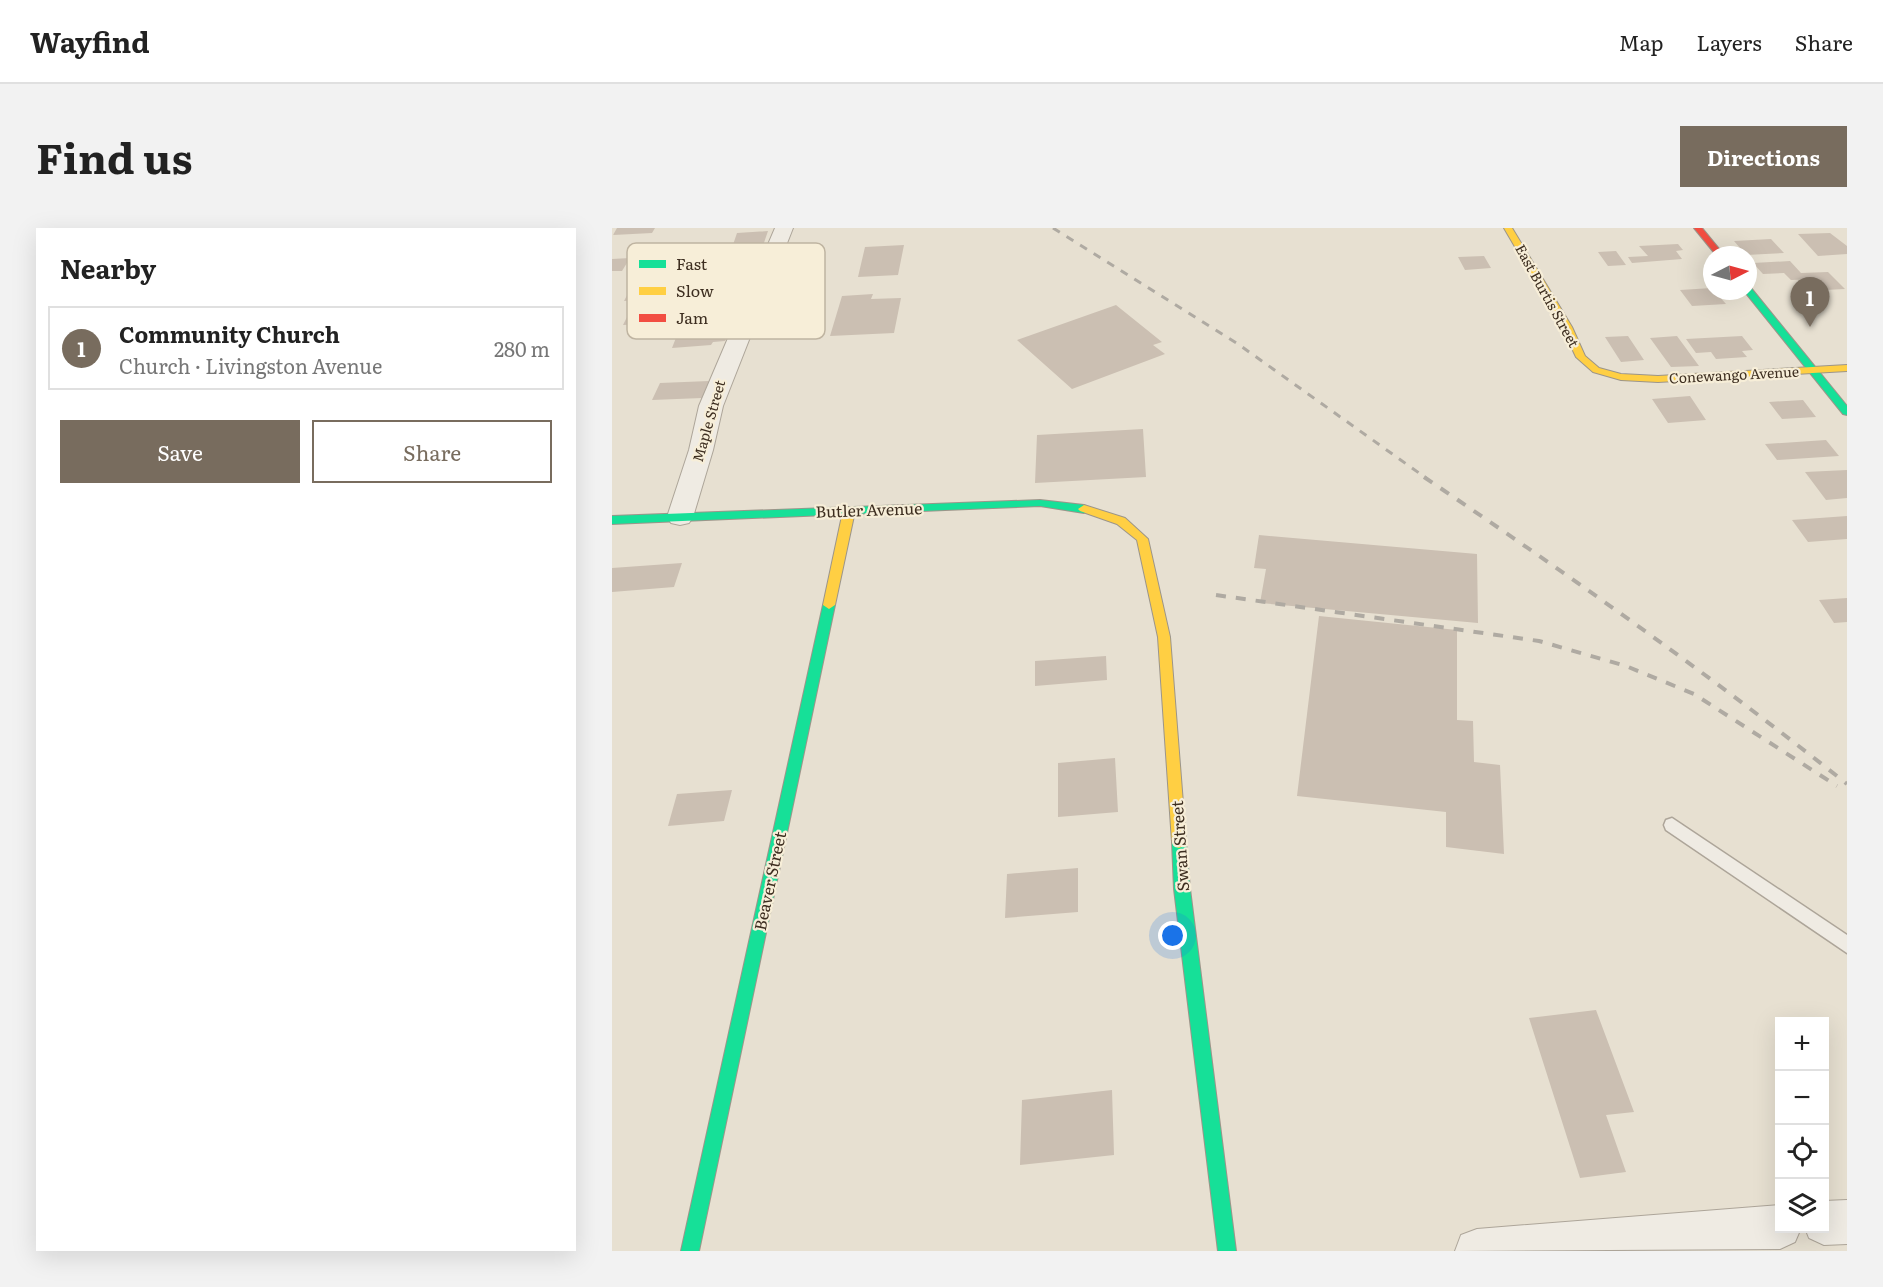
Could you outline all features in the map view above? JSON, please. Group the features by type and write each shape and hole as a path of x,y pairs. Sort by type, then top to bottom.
{"street":[{"name":"Maple Street","path":"778,243 784,228"},
{"name":"East Burtis Street","path":"1508,228 1567,327 1581,357 1596,370 1621,377"},
{"path":"1698,228 1713,246"},
{"path":"1756,300 1847,412"},
{"name":"Maple Street","path":"680,517 701,450 711,406 738,339"},
{"name":"Conewango Avenue","path":"1621,377 1658,380 1847,368"},
{"name":"Butler Avenue","path":"612,520 1040,503 1088,509 1124,522"},
{"name":"Beaver Street","path":"690,1251 849,511"},
{"name":"Swan Street","path":"1124,522 1142,538 1164,637 1182,889 1227,1251"},
{"path":"1829,1224 1847,1222"},
{"path":"1477,1251 1775,1227"}],"lane":[{"path":"1672,825 1847,945"}],"building":[{"path":"617,228 655,228 652,233 613,235"},
{"path":"768,231 764,243 734,243 737,233"},
{"path":"1830,233 1847,246 1847,254 1818,256 1798,234"},
{"path":"1771,239 1784,253 1757,254 1757,246 1738,246 1734,241"},
{"path":"1678,244 1683,250 1676,251 1682,259 1632,263 1628,257 1648,256 1639,246"},
{"path":"904,245 898,275 858,277 865,247"},
{"path":"1616,251 1626,265 1608,266 1598,252"},
{"path":"1484,256 1491,268 1465,270 1458,257"},
{"path":"627,258 622,271 612,271 612,259"},
{"path":"1790,261 1801,273 1828,272 1845,289 1825,290 1815,279 1791,280 1784,273 1763,274 1757,267 1757,263"},
{"path":"1703,289 1703,300 1722,300 1726,304 1692,306 1680,290"},
{"path":"873,294 871,299 901,298 894,333 830,336 842,296"},
{"path":"1116,305 1162,342 1153,345 1165,354 1072,389 1017,340"},
{"path":"1628,336 1644,360 1621,362 1605,337"},
{"path":"1677,336 1699,366 1671,367 1650,338"},
{"path":"1742,336 1753,350 1742,351 1747,357 1716,359 1711,352 1696,353 1686,339"},
{"path":"676,339 726,339 713,342 711,345 672,348"},
{"path":"709,381 702,398 652,400 660,383"},
{"path":"1690,396 1706,420 1668,423 1652,399"},
{"path":"1803,400 1816,417 1782,419 1769,402"},
{"path":"1143,429 1146,477 1035,483 1037,435"},
{"path":"1826,440 1839,456 1777,460 1765,444"},
{"path":"1847,470 1847,498 1826,500 1805,472"},
{"path":"1847,516 1847,539 1808,542 1792,520"},
{"path":"1259,535 1477,554 1478,623 1260,603 1266,569 1254,568"},
{"path":"682,563 674,587 612,592 612,568"},
{"path":"1847,598 1847,622 1834,623 1819,600"},
{"path":"1319,616 1457,630 1457,720 1473,721 1474,762 1500,765 1504,854 1446,847 1446,812 1297,796"},
{"path":"1106,656 1107,680 1035,686 1035,661"},
{"path":"1115,758 1118,812 1058,817 1058,763"},
{"path":"732,790 724,821 668,826 677,794"},
{"path":"1078,868 1078,912 1005,918 1007,874"},
{"path":"1596,1010 1634,1112 1606,1115 1626,1172 1580,1178 1529,1018"},
{"path":"1112,1090 1114,1155 1020,1165 1022,1100"}],"railway":[{"path":"1053,228 1238,344 1426,478"},
{"path":"1424,477 1638,626 1847,784"},
{"path":"1216,595 1539,641 1626,666 1694,694 1837,786"}],"traffic: fast":[{"path":"1756,300 1847,412"},
{"path":"612,520 1040,503 1084,509"},
{"path":"690,1251 829,605"},
{"path":"1179,842 1182,889 1227,1251"}],"traffic: slow":[{"path":"1508,228 1567,327 1581,357 1596,370 1621,377 1658,379 1847,368"},
{"path":"1084,509 1121,521 1142,539 1164,637 1179,842"},
{"path":"829,605 849,511"}],"traffic: jam":[{"path":"1698,228 1713,246"}],"place":[{"name":"Community Church","path":"1810,327"}]}
